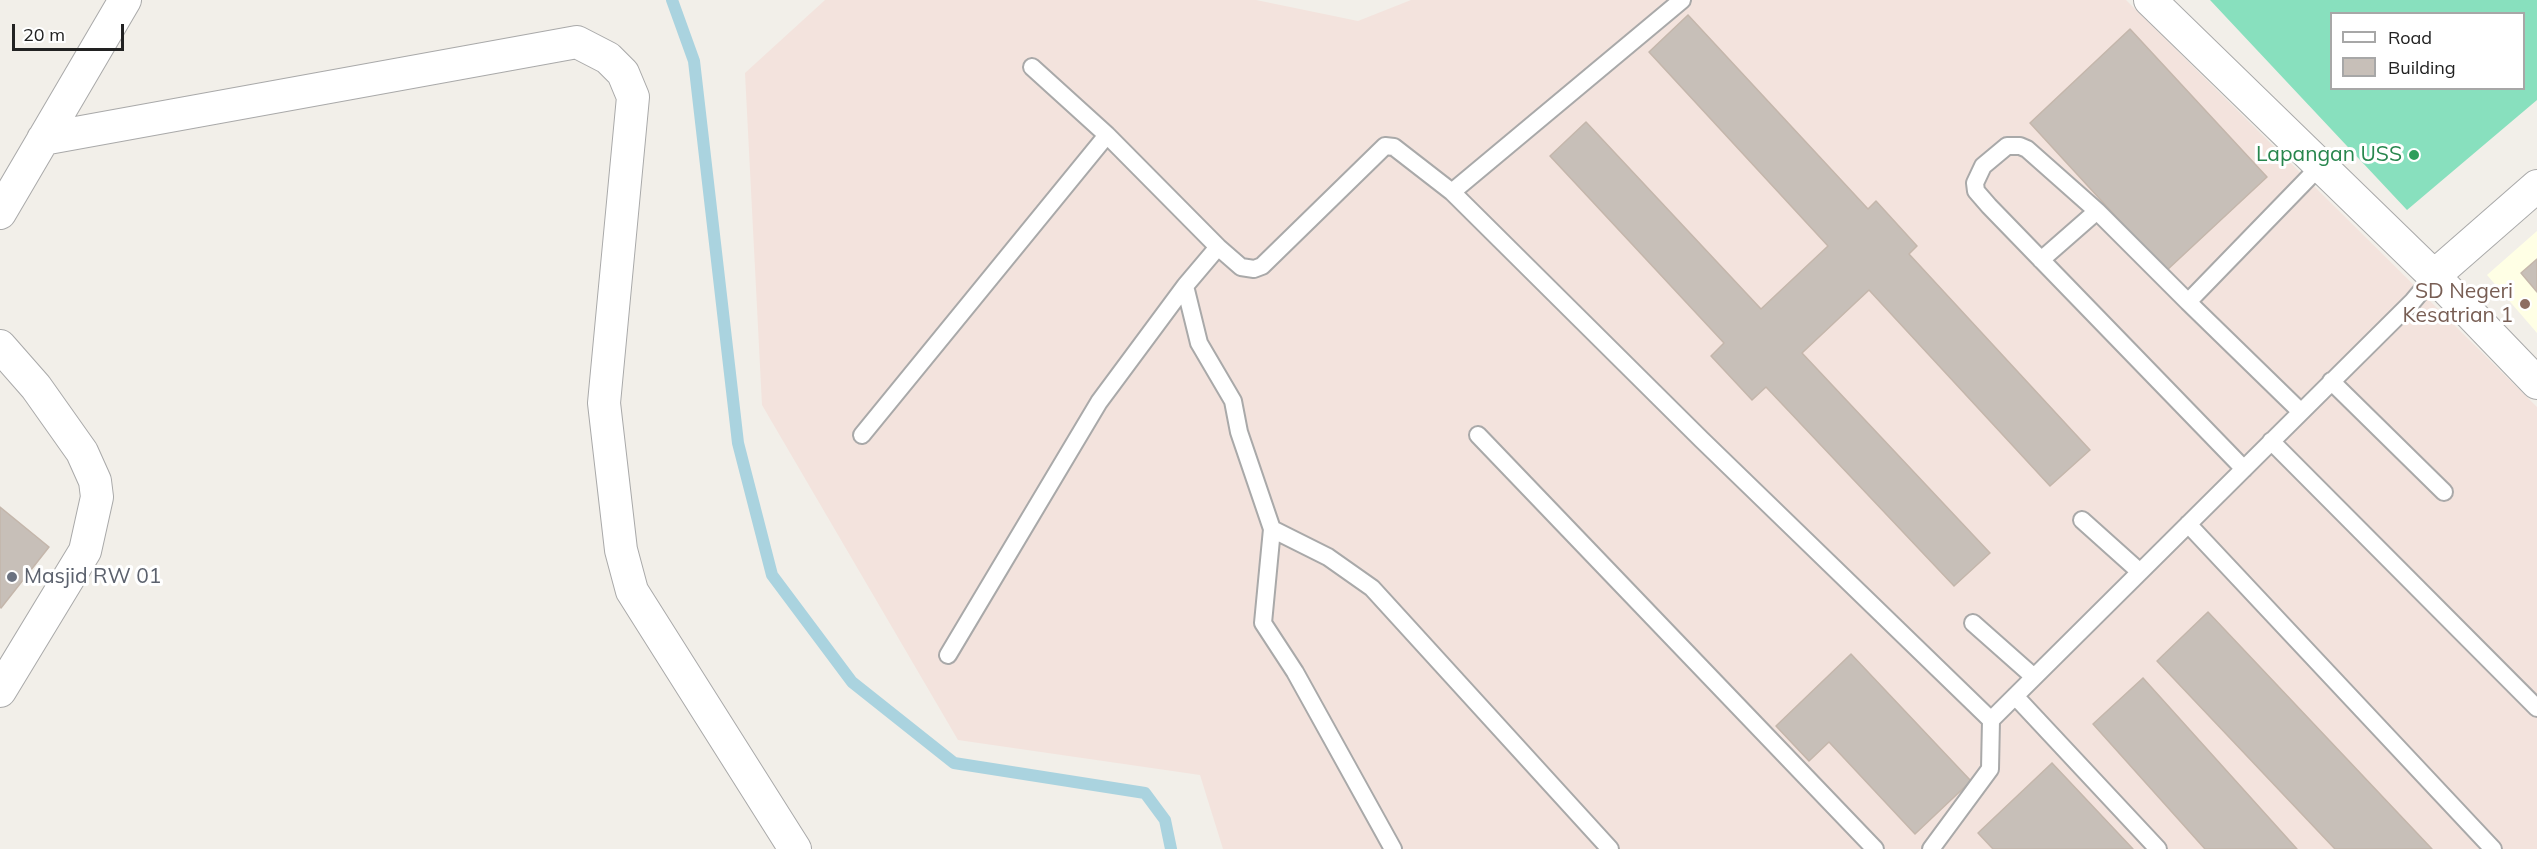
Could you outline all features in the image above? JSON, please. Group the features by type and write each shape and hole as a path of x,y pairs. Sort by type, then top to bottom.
{"street":[{"path":"2150,0 2434,276 2537,383"},
{"path":"0,213 119,12"},
{"path":"43,139 577,42 608,58 623,73 633,97 604,404 621,550 632,591 795,849"},
{"path":"2434,276 2537,186"},
{"path":"0,692 85,551 97,497 95,481 82,452 4,345"}],"lane":[{"path":"1452,192 1682,0"},
{"path":"1032,67 1107,135 1218,247 1241,267 1254,269 1262,266 1388,145 1452,192 1702,440 1991,720"},
{"path":"862,435 1107,135"},
{"path":"2244,469 1976,191 1978,173 1995,154 2013,145 2027,149 2097,211 2301,412"},
{"path":"2188,302 2320,166"},
{"path":"2041,260 2097,211"},
{"path":"948,654 1099,402 1185,286 1218,247"},
{"path":"1931,849 1990,769 1991,720 2413,301 2434,276"},
{"path":"1185,286 1199,343 1233,400 1239,432 1272,529 1263,623 1295,672 1393,849"},
{"path":"2331,381 2444,492"},
{"path":"1478,435 1875,849"},
{"path":"2271,441 2533,697"},
{"path":"2082,520 2140,572"},
{"path":"2188,524 2493,849"},
{"path":"1272,529 1328,557 1372,588 1610,849"},
{"path":"1974,622 2034,677"},
{"path":"2015,696 2158,849"}],"shaded area":[{"path":"825,0 1256,0 1358,21 1411,0 2126,0 2537,407 2537,849 1223,849 1200,775 958,740 762,405 745,73"},
{"name":"SD Negeri Kesatrian 1","path":"2537,231 2537,333 2487,275"}],"green space":[{"name":"Lapangan USS","path":"2210,0 2537,0 2537,100 2407,210"}],"building":[{"path":"1688,15 1868,209 1876,201 1917,246 1909,254 2090,450 2050,486 1869,290 1802,353 1990,553 1954,586 1766,387 1752,400 1711,356 1724,343 1550,156 1586,122 1761,309 1828,246 1649,52"},
{"path":"2130,29 2267,177 2166,271 2030,123"},
{"path":"2537,259 2537,292 2521,273"},
{"name":"Masjid RW 01","path":"0,507 49,547 1,608 0,607"},
{"path":"2208,612 2432,849 2335,849 2157,661"},
{"path":"1851,654 1971,781 1915,834 1829,742 1809,761 1776,726"},
{"path":"2143,678 2297,849 2205,849 2093,724"},
{"path":"2052,763 2133,849 1993,849 1978,833"}],"waterway":[{"path":"672,0 694,61 738,443 772,575 852,682 954,763 1145,793 1165,820 1171,849"}],"place":[{"name":"Lapangan USS","path":"2414,155"},
{"name":"SD Negeri Kesatrian 1","path":"2525,304"},
{"name":"Masjid RW 01","path":"12,577"}]}
